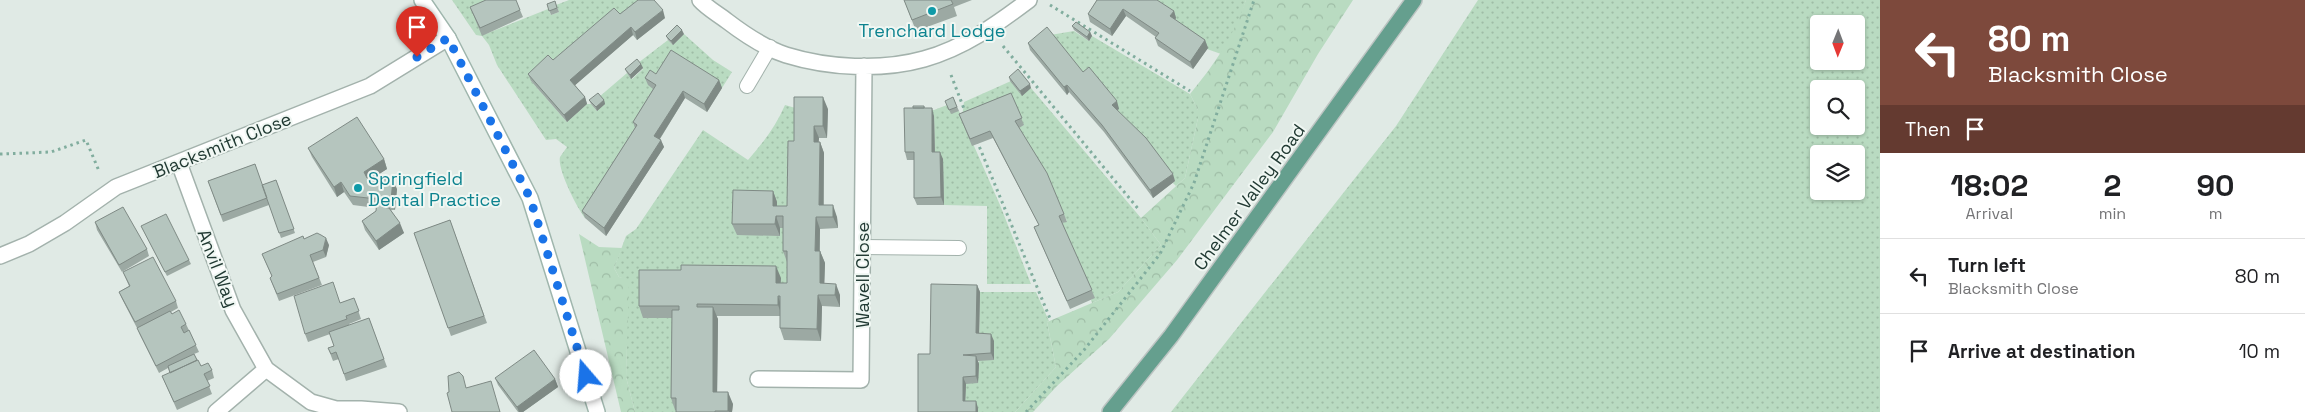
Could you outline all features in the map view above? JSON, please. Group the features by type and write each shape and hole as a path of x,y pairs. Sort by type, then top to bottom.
{"main road":[{"name":"Chelmer Valley Road","path":"1110,412 1171,336 1414,0"}],"street":[{"path":"422,0 448,38 530,198 597,412"},
{"path":"700,0 744,33 785,55 825,63 864,66 894,65 925,59 958,47 989,29 1029,0"},
{"name":"Blacksmith Close","path":"0,256 29,244 116,187 370,86 448,38"},
{"name":"Wavell Close","path":"758,379 861,380 864,66"},
{"name":"Anvil Way","path":"179,163 233,310 266,369 311,402 336,409 398,412"},
{"path":"216,412 266,369"}],"lane":[{"path":"747,86 770,47"},
{"path":"862,247 959,248"}],"path":[{"path":"1026,412 1084,350 1160,254 1194,183 1254,0"},
{"path":"1048,4 1190,91"},
{"path":"989,29 1140,211"},
{"path":"951,75 969,121"},
{"path":"0,154 51,152 86,140 101,177"},
{"path":"977,140 1051,320"}],"green space":[{"path":"452,0 487,0 483,35 548,9 551,15 559,12 556,5 569,0 650,0 531,81 567,122 587,104 591,104 597,111 599,97 627,73 632,79 643,69 638,63 668,40 673,45 684,34 713,60 732,72 722,88 658,92 585,218 564,179 560,157 567,147 556,139 546,140 497,65 489,45 482,36 476,35"},
{"path":"1149,0 1246,0 1239,23 1221,54 1207,49"},
{"path":"1246,0 1353,0 1318,54 1273,132 1177,260 1109,339 1057,386 1033,412 1015,412 1056,367 1047,322 1118,292 1161,245 1141,218 1185,178 1198,118 1198,110 1190,94 1223,50 1236,26"},
{"path":"1478,0 1880,0 1880,412 1171,412 1396,126"},
{"path":"1074,31 1089,41 1092,36 1190,94 1198,110 1198,118 1185,178 1176,186 1173,183 1175,181 1050,35"},
{"path":"1011,81 1022,95 1031,88 1141,218 1161,245 1118,292 1092,303 1091,300 1094,297 1062,223 1067,221 1017,128 1024,125 963,121 1000,205 1031,284 987,284 987,206 944,205 935,159 934,116 926,110 934,110 947,105 959,111 962,117 964,102"},
{"path":"785,105 799,109 791,218 777,218 777,202 737,202 780,235 780,228 787,228 787,262 791,295 780,295 780,278 683,318 680,412 635,412 626,377 628,280 619,277 614,268 626,236 636,229 703,130 748,160 769,134"},
{"path":"579,234 599,247 622,248 614,268 619,277 629,279 626,377 635,412 621,412"},
{"path":"980,292 1036,292 1049,321 1047,322 1056,367 1015,412 978,412 965,408 966,362 979,362"}],"building":[{"path":"486,0 516,0 520,10 480,28 470,7"},
{"path":"638,0 654,0 663,10 635,32 631,27 570,80 585,97 564,115 528,74 548,55 553,60 614,8 620,14"},
{"path":"904,0 951,0 953,4 912,20"},
{"path":"1097,0 1157,0 1174,11 1170,16 1205,40 1190,62 1155,38 1159,33 1123,9 1110,29 1088,14"},
{"path":"555,1 557,8 549,11 547,4"},
{"path":"1076,22 1090,32 1087,37 1072,26"},
{"path":"677,25 682,30 671,41 666,36"},
{"path":"1047,27 1083,72 1089,67 1117,101 1112,105 1146,138 1173,174 1150,190 1102,125 1067,85 1064,87 1028,43"},
{"path":"671,50 719,80 704,104 683,91 654,136 661,140 604,228 582,211 637,125 633,122 656,85 645,78 650,70 656,74"},
{"path":"637,59 641,64 630,75 625,69"},
{"path":"1018,69 1030,84 1020,91 1009,77"},
{"path":"598,93 604,100 596,107 589,100"},
{"path":"1011,93 1022,118 1015,121 1047,173 1064,214 1059,216 1092,290 1067,301 1034,227 1039,225 990,131 970,139 959,114"},
{"path":"794,97 823,97 823,126 814,126 814,142 820,142 819,205 833,205 833,217 816,217 815,251 820,251 820,283 836,284 835,295 818,295 817,329 780,328 780,296 778,296 778,305 697,304 697,307 713,307 713,392 728,392 728,411 676,412 676,398 671,398 672,310 679,310 679,306 639,306 639,270 681,270 681,265 776,266 776,283 787,283 787,251 783,251 783,216 776,216 775,224 732,224 733,190 773,191 773,206 787,206 788,141 794,141"},
{"path":"953,97 957,107 949,110 945,101"},
{"path":"913,106 924,106 924,108 913,108"},
{"path":"904,108 932,108 932,152 940,152 941,197 914,198 914,152 905,152"},
{"name":"Springfield Dental Practice","path":"357,117 384,159 364,172 367,178 393,180 391,200 383,200 382,207 389,208 400,223 376,241 362,221 376,211 377,199 350,196 341,182 334,187 308,148"},
{"path":"255,164 267,198 221,215 208,181"},
{"path":"276,180 294,229 279,233 262,185"},
{"path":"123,207 147,249 119,265 95,222"},
{"path":"166,214 189,260 165,272 141,226"},
{"path":"450,220 484,316 448,328 414,233"},
{"path":"317,233 326,238 323,250 310,255 319,278 277,294 270,278 272,276 262,254 303,236 304,239"},
{"path":"153,257 176,301 135,322 119,292 130,286 123,272"},
{"path":"333,282 340,303 354,298 359,311 346,316 347,319 305,334 294,296"},
{"path":"931,284 977,285 976,333 991,334 991,353 963,355 976,356 976,376 963,377 963,401 976,401 976,412 918,412 918,354 930,354"},
{"path":"179,310 186,324 181,327 184,333 189,330 196,345 156,366 137,328 170,311 172,314"},
{"path":"369,318 384,359 344,374 336,352 331,354 328,348 334,346 329,332"},
{"path":"534,350 555,379 517,407 495,378"},
{"path":"194,354 197,360 170,373 168,366"},
{"path":"198,360 201,366 208,363 212,370 204,374 210,386 174,402 162,376"},
{"path":"459,372 463,376 466,388 491,381 500,412 452,412 447,393 449,392 448,376"}],"place":[{"name":"Trenchard Lodge","path":"932,11"},
{"name":"Springfield Dental Practice","path":"358,188"}],"route":[{"path":"417,57 448,38 530,198 586,376"}]}
